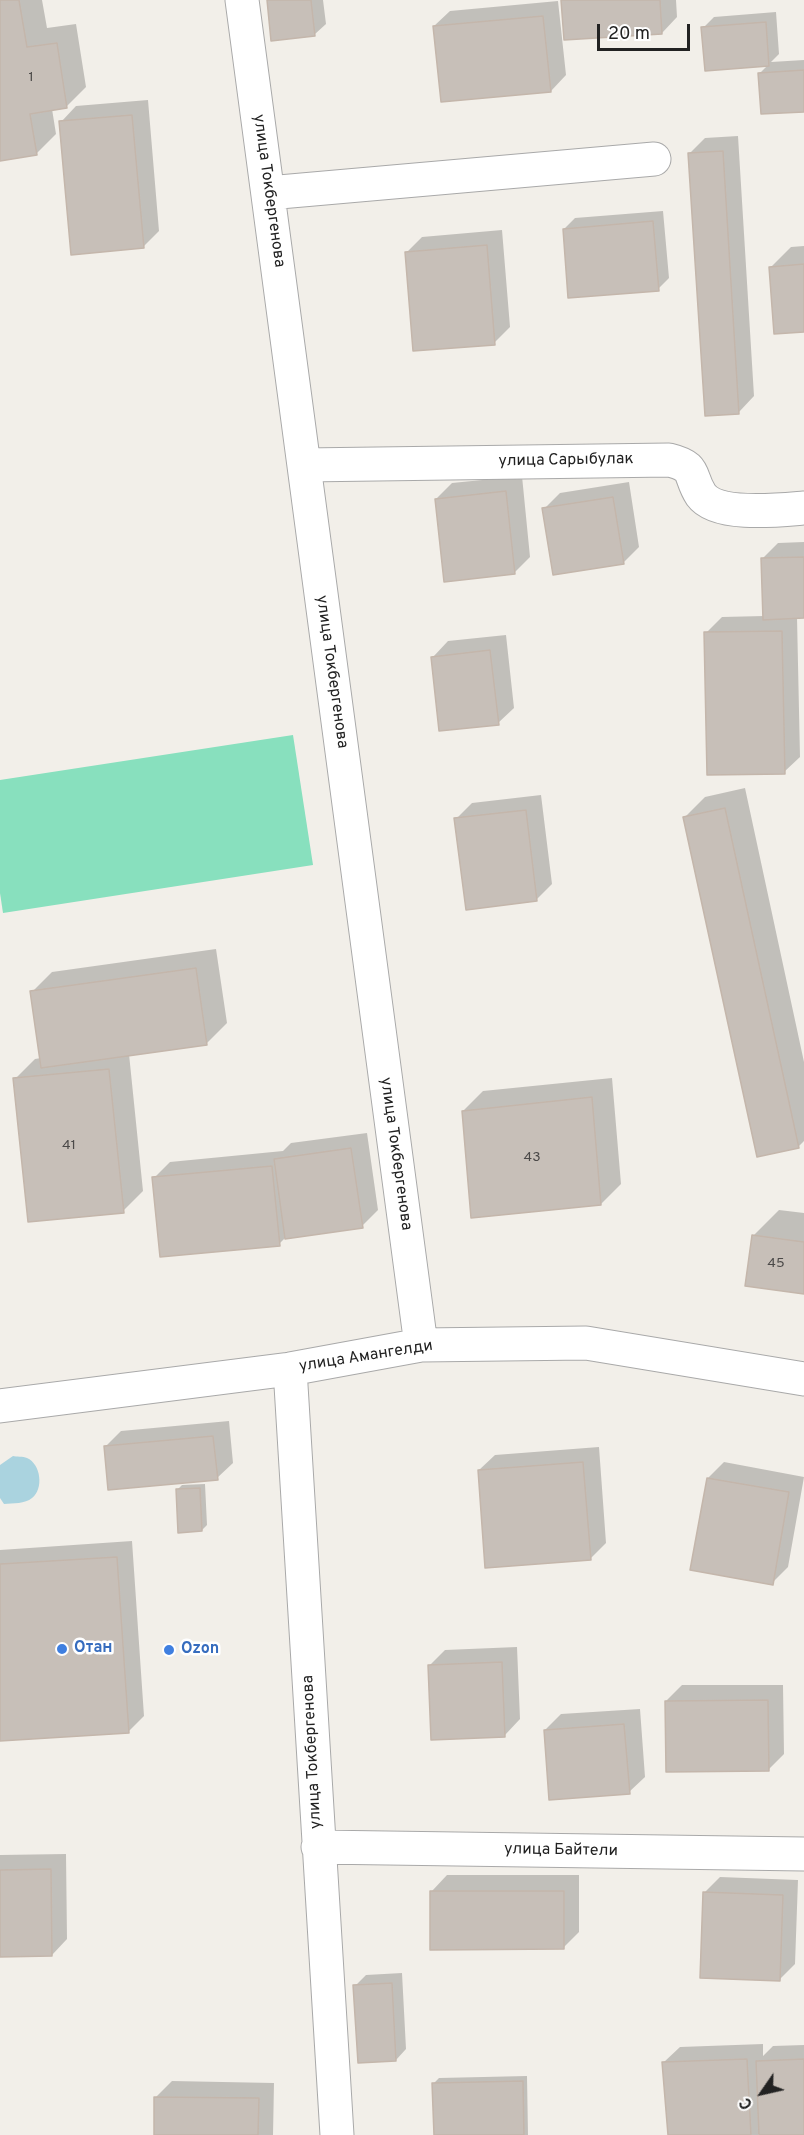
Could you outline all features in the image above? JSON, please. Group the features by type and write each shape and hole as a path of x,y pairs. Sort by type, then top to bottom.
{"street":[{"name":"улица Токбергенова","path":"242,0 421,1345"},
{"path":"268,193 654,159"},
{"name":"улица Сарыбулак","path":"304,465 669,460 684,464 693,475 701,495 717,507 761,511 804,508"},
{"name":"улица Амангелди","path":"0,1406 290,1369 421,1345 586,1343 804,1378"},
{"name":"улица Токбергенова","path":"290,1369 337,2135"},
{"name":"улица Байтели","path":"318,1847 804,1854"}],"green space":[{"path":"293,735 313,865 3,913 0,893 0,780"}],"water":[{"path":"13,1456 25,1457 32,1461 38,1471 38,1489 29,1500 4,1504 0,1498 0,1465"}],"building":[{"path":"0,0 19,0 27,47 57,43 67,108 30,114 37,155 0,161"},
{"path":"267,0 311,0 315,36 271,41"},
{"path":"561,0 660,0 662,34 564,40"},
{"path":"543,16 551,92 441,102 433,26"},
{"path":"766,22 769,66 705,71 701,27"},
{"path":"804,70 804,112 761,114 758,73"},
{"path":"132,115 144,248 71,255 59,121"},
{"path":"723,151 739,414 705,416 688,153"},
{"path":"653,221 659,291 568,298 563,229"},
{"path":"487,245 495,345 413,351 405,252"},
{"path":"804,264 804,332 774,334 769,267"},
{"path":"506,491 515,574 444,582 435,499"},
{"path":"613,497 624,564 553,575 542,508"},
{"path":"804,557 804,618 763,620 761,558"},
{"path":"782,631 785,774 707,775 704,632"},
{"path":"490,650 499,725 439,731 431,657"},
{"path":"725,808 799,1148 757,1157 683,817"},
{"path":"526,810 537,901 466,910 454,818"},
{"path":"196,968 207,1045 41,1068 30,991"},
{"path":"109,1069 124,1213 28,1222 13,1078"},
{"path":"592,1097 601,1205 471,1218 462,1111"},
{"path":"351,1148 363,1228 285,1239 274,1159"},
{"path":"272,1166 280,1246 160,1257 152,1177"},
{"path":"752,1235 804,1242 804,1294 745,1286"},
{"path":"213,1436 218,1480 108,1490 104,1446"},
{"path":"583,1462 591,1560 485,1568 478,1470"},
{"path":"707,1478 789,1492 773,1585 690,1570"},
{"path":"200,1488 202,1531 178,1533 176,1489"},
{"name":"Отан","path":"117,1557 129,1733 0,1741 0,1564"},
{"path":"502,1662 505,1737 431,1740 428,1665"},
{"path":"768,1700 769,1771 666,1772 665,1701"},
{"path":"624,1724 630,1794 549,1800 544,1730"},
{"path":"51,1869 52,1956 0,1957 0,1870"},
{"path":"430,1891 564,1891 564,1949 430,1950"},
{"path":"703,1892 783,1895 780,1981 700,1978"},
{"path":"392,1983 396,2061 358,2063 353,1985"},
{"path":"747,2059 751,2135 668,2135 662,2062"},
{"path":"804,2059 804,2135 759,2135 756,2061"},
{"path":"523,2081 524,2135 434,2135 432,2083"},
{"path":"154,2097 259,2098 258,2135 154,2135"}],"place":[{"name":"Отан","path":"62,1649"},
{"name":"Ozon","path":"169,1650"}]}
